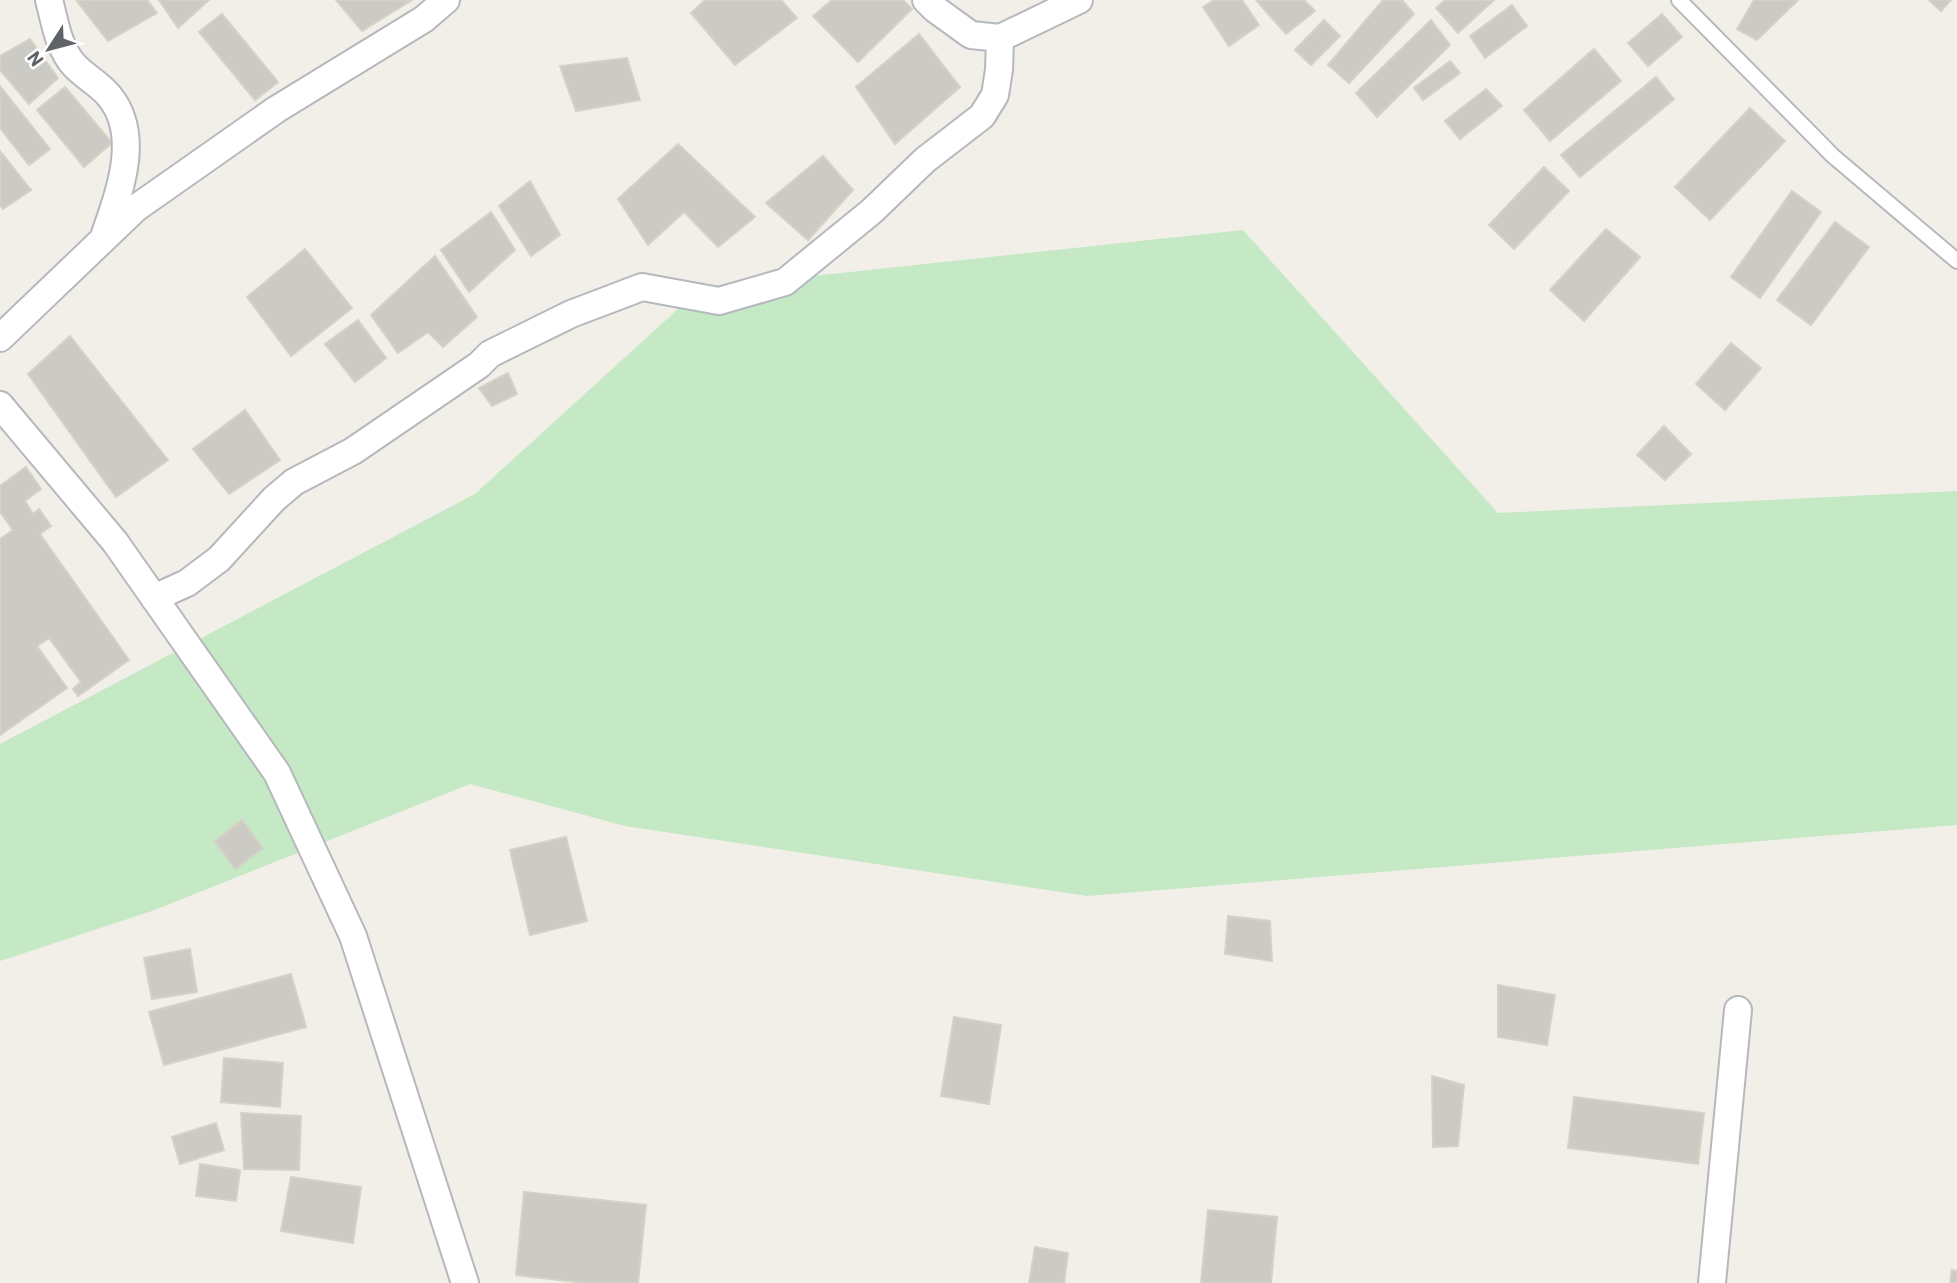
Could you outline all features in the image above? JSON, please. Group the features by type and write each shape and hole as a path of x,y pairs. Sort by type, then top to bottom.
{"street":[{"path":"49,0 60,41 73,63 110,97 123,121 126,167 103,239"},
{"path":"0,338 135,208 277,109 424,19 446,0"},
{"path":"926,0 971,35 1000,38 1080,0"},
{"path":"154,598 187,583 219,559 274,499 294,482 353,451 479,365 490,354 571,314 642,287 719,301 785,282 872,211 925,160 982,116 995,96 1000,38"},
{"path":"0,405 115,542 277,773 353,936 465,1283"},
{"path":"1712,1283 1738,1010"}],"lane":[{"path":"1679,0 1833,156 1957,261"}],"green space":[{"path":"1243,230 1498,513 1957,491 1957,825 1087,896 625,826 470,784 152,911 0,961 0,744 475,494 701,288"}],"building":[{"path":"76,0 147,0 157,13 108,41"},
{"path":"159,0 209,0 178,28"},
{"path":"336,0 412,0 362,31"},
{"path":"705,0 781,0 797,18 735,65 691,13"},
{"path":"832,0 903,0 912,9 858,62 813,16"},
{"path":"1214,0 1242,0 1259,25 1229,46 1203,7"},
{"path":"1256,0 1304,0 1315,11 1286,34"},
{"path":"1383,0 1402,0 1414,14 1349,83 1328,65"},
{"path":"1445,0 1494,0 1458,33 1436,8"},
{"path":"1754,0 1798,0 1757,40 1737,29"},
{"path":"1929,0 1951,0 1941,11"},
{"path":"1512,5 1527,26 1485,58 1470,36"},
{"path":"222,14 278,82 255,100 199,32"},
{"path":"1662,14 1682,37 1648,66 1628,43"},
{"path":"1324,20 1340,36 1311,65 1295,50"},
{"path":"1431,20 1450,45 1377,117 1356,93"},
{"path":"919,34 960,87 895,144 856,87"},
{"path":"30,39 58,78 29,104 0,70 0,56"},
{"path":"1594,49 1621,81 1550,141 1524,110"},
{"path":"627,58 640,100 576,111 560,66"},
{"path":"1450,61 1460,73 1423,100 1414,88"},
{"path":"1656,77 1674,99 1580,177 1561,155"},
{"path":"0,86 50,149 29,165 0,128"},
{"path":"65,87 112,143 84,167 37,110"},
{"path":"1486,89 1502,106 1460,139 1445,121"},
{"path":"1750,108 1785,141 1710,220 1675,187"},
{"path":"678,144 755,217 718,247 684,212 648,245 618,199"},
{"path":"0,151 31,190 3,209 0,205"},
{"path":"823,156 853,190 808,240 766,203"},
{"path":"1544,167 1569,191 1514,249 1489,225"},
{"path":"530,181 560,235 531,256 499,206"},
{"path":"1792,191 1821,212 1760,298 1731,277"},
{"path":"491,212 515,250 469,292 441,250"},
{"path":"1835,222 1869,247 1811,325 1777,300"},
{"path":"1606,229 1640,257 1584,321 1550,290"},
{"path":"305,249 352,308 291,356 247,297"},
{"path":"435,256 477,317 443,347 428,332 398,353 371,315"},
{"path":"358,320 386,358 355,382 325,344"},
{"path":"70,336 168,460 116,497 28,374"},
{"path":"1731,343 1761,368 1725,410 1696,384"},
{"path":"508,373 517,394 492,406 479,388"},
{"path":"245,410 280,460 229,494 193,449"},
{"path":"1664,426 1691,454 1665,480 1637,455"},
{"path":"26,467 41,489 25,501 33,514 39,509 51,526 40,534 129,660 78,696 73,689 81,682 49,638 37,646 67,688 0,735 0,539 13,530 0,512 0,486"},
{"path":"242,820 263,848 235,869 215,841"},
{"path":"566,837 587,921 530,935 510,850"},
{"path":"1228,916 1270,921 1272,961 1225,954"},
{"path":"190,949 197,992 152,999 144,958"},
{"path":"291,974 306,1027 164,1065 149,1012"},
{"path":"1498,985 1555,995 1547,1045 1498,1037"},
{"path":"954,1017 1001,1025 989,1104 941,1096"},
{"path":"224,1058 283,1063 280,1107 221,1102"},
{"path":"1432,1076 1464,1085 1458,1146 1433,1147"},
{"path":"1574,1097 1704,1113 1698,1164 1568,1148"},
{"path":"241,1113 301,1116 299,1170 244,1169"},
{"path":"216,1123 224,1150 180,1164 172,1137"},
{"path":"200,1164 240,1170 236,1201 196,1196"},
{"path":"291,1177 361,1187 353,1243 281,1231"},
{"path":"524,1192 646,1205 638,1283 585,1283 516,1275"},
{"path":"1208,1210 1277,1217 1271,1283 1201,1283"},
{"path":"1035,1247 1068,1253 1064,1283 1029,1283"},
{"path":"1952,1270 1957,1271 1957,1283 1950,1283"}]}
